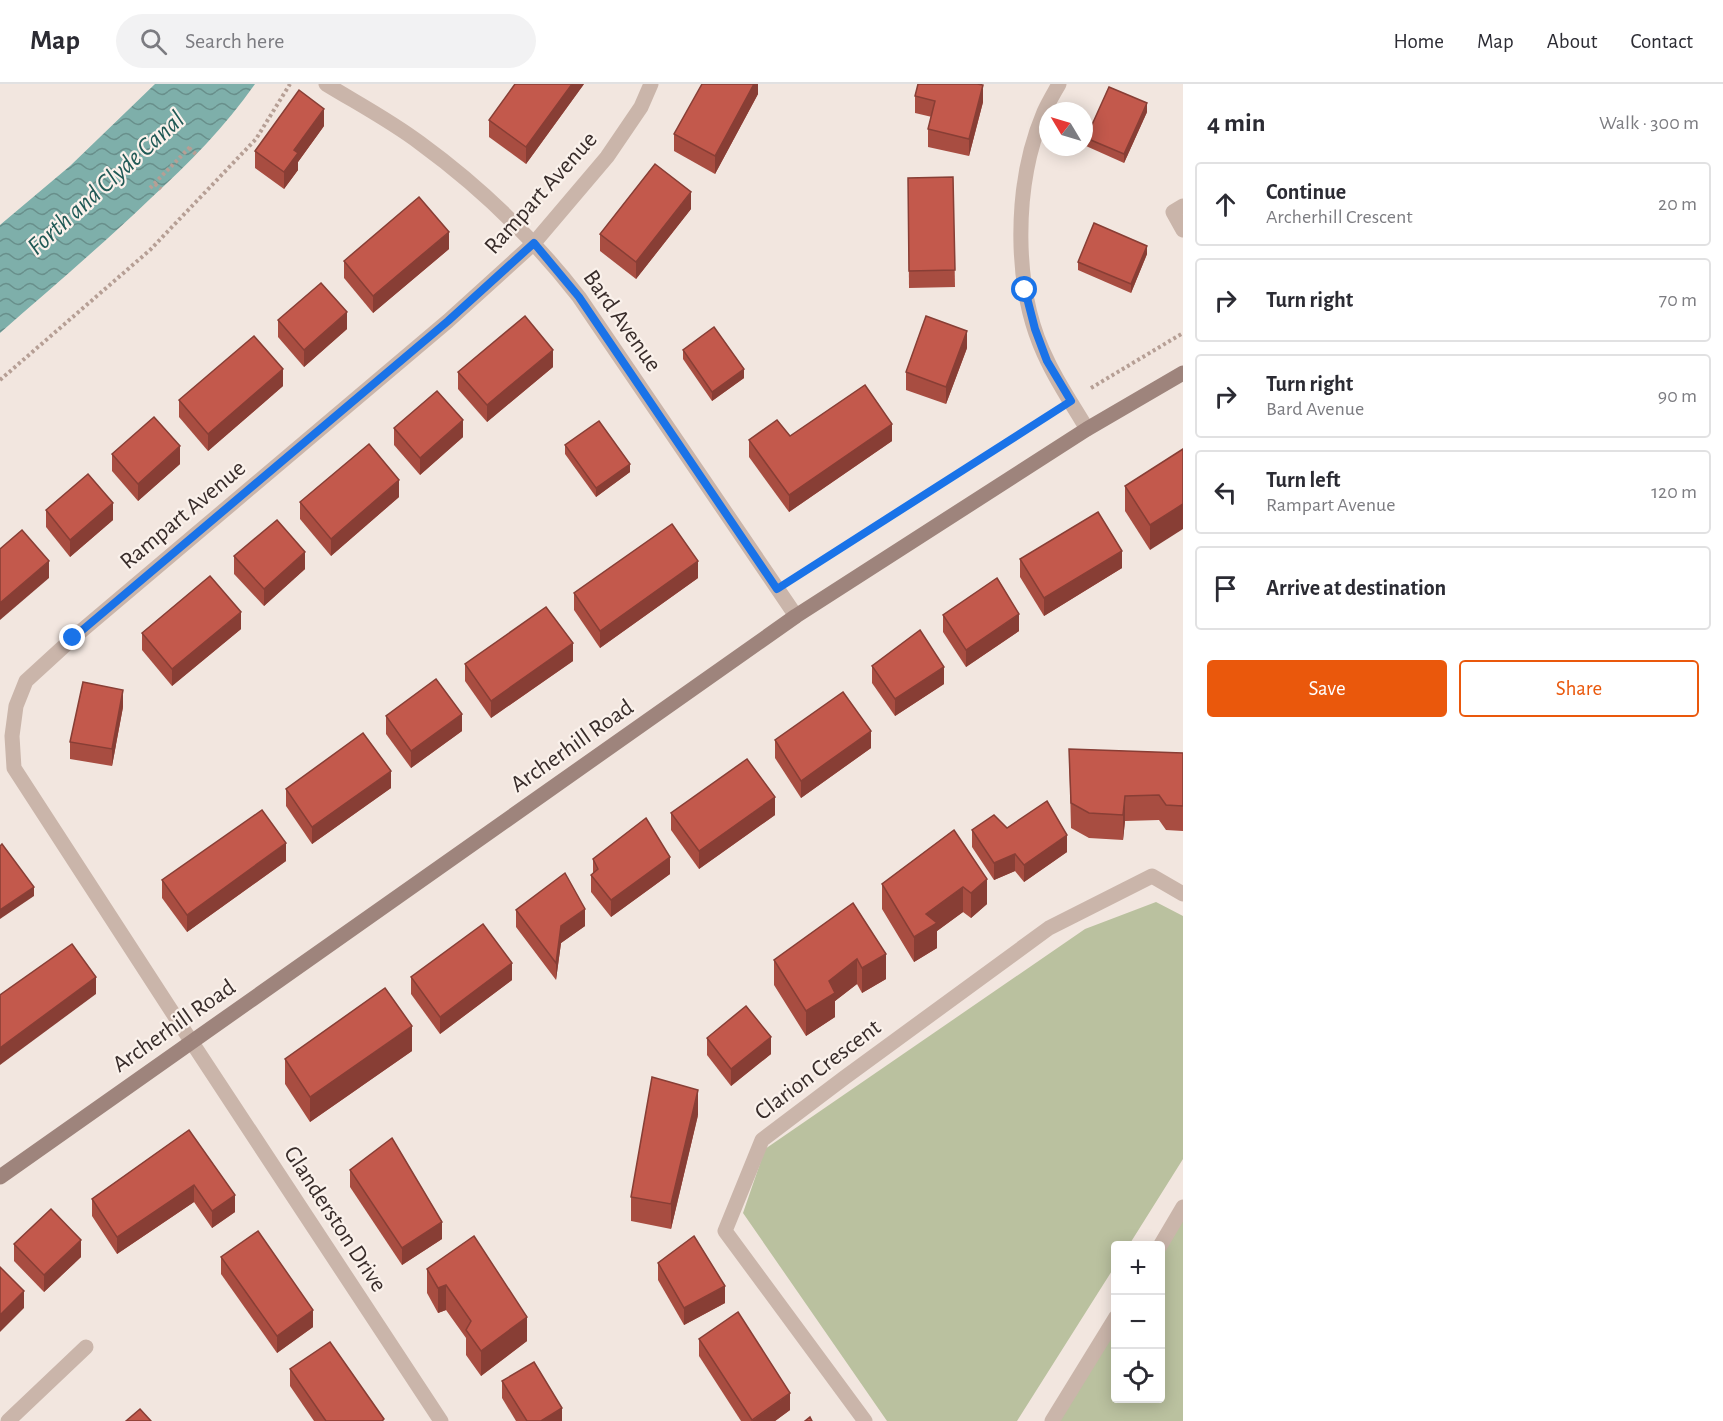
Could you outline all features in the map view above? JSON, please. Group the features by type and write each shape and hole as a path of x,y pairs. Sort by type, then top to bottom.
{"street":[{"name":"Bard Avenue","path":"326,84 419,142 464,177 534,243 579,297 796,616"},
{"name":"Rampart Avenue","path":"191,1041 14,768 12,736 16,706 26,681 73,638 448,321 534,243 607,157 641,106 651,84"},
{"path":"1059,84 1044,112 1029,158 1022,201 1020,244 1025,290 1035,329 1047,361 1087,429"},
{"path":"1183,206 1173,212 1183,230"},
{"name":"Archerhill Road","path":"0,1177 796,616 1087,429 1183,373"},
{"name":"Clarion Crescent","path":"865,1421 725,1231 762,1140 1048,928 1152,876 1183,894"},
{"name":"Glanderston Drive","path":"191,1041 441,1421"},
{"path":"1162,1241 1183,1207"},
{"path":"1052,1421 1111,1325"},
{"path":"8,1421 86,1347"}],"path":[{"path":"0,380 150,250 256,139 290,84"},
{"path":"150,188 191,147 196,155"},
{"path":"155,184 161,189"},
{"path":"777,589 1071,401 1183,333"}],"green space":[{"path":"1156,902 1183,916 1183,1159 1132,1241 1111,1241 1111,1272 1017,1421 887,1421 743,1213 765,1149 1085,929"},
{"path":"1183,1207 1183,1421 1052,1421 1111,1324 1111,1403 1165,1403 1165,1241 1163,1241"}],"water":[{"name":"Forth and Clyde Canal","path":"155,84 255,84 219,130 179,172 0,333 0,225 70,166"}],"building":[{"path":"515,84 572,84 526,147 489,120"},
{"path":"702,84 754,84 715,156 674,134"},
{"path":"918,84 983,85 969,139 928,129 935,101 915,96"},
{"path":"1109,87 1147,103 1124,154 1093,141 1093,122"},
{"path":"299,90 324,109 294,150 298,153 284,172 255,151"},
{"path":"655,164 691,192 636,262 600,234"},
{"path":"953,177 955,270 909,271 908,178"},
{"path":"419,197 449,232 373,296 344,261"},
{"path":"1094,223 1147,246 1131,284 1078,262"},
{"path":"321,283 347,312 304,350 278,320"},
{"path":"525,316 553,350 487,405 458,372"},
{"path":"926,316 967,331 946,387 906,372"},
{"path":"714,327 744,369 712,392 683,350"},
{"path":"254,336 283,369 208,434 179,400"},
{"path":"865,385 892,424 789,495 749,440 777,420 790,436"},
{"path":"437,391 463,420 420,458 394,428"},
{"path":"154,417 180,446 138,484 112,454"},
{"path":"599,421 630,464 596,488 565,445"},
{"path":"369,444 399,480 331,539 300,502"},
{"path":"1183,449 1183,504 1150,525 1125,486"},
{"path":"88,474 113,503 70,540 46,510"},
{"path":"1098,512 1122,551 1044,598 1020,559"},
{"path":"277,520 305,552 264,589 234,556"},
{"path":"672,524 698,561 600,631 574,593"},
{"path":"22,530 49,561 0,603 0,549"},
{"path":"210,576 241,612 172,669 142,633"},
{"path":"997,578 1019,614 966,650 943,615"},
{"path":"546,607 573,643 491,701 465,664"},
{"path":"920,630 944,667 895,699 872,666"},
{"path":"436,679 462,714 411,751 386,716"},
{"path":"83,682 123,690 112,749 70,742"},
{"path":"843,692 871,731 801,781 775,740"},
{"path":"363,733 391,771 312,827 286,789"},
{"path":"1069,749 1183,753 1183,806 1166,805 1159,795 1125,796 1123,815 1089,813 1071,803"},
{"path":"747,759 775,797 699,851 671,813"},
{"path":"1047,801 1067,835 1024,865 1015,854 994,863 972,830 994,815 1007,828"},
{"path":"262,810 286,843 187,915 162,880"},
{"path":"646,818 670,857 611,900 591,875 598,869 593,859"},
{"path":"954,830 987,879 971,893 963,887 926,914 937,923 914,937 882,884"},
{"path":"2,844 34,887 0,910 0,846"},
{"path":"565,873 585,909 561,926 556,963 516,910"},
{"path":"853,903 886,954 862,968 857,959 829,981 835,993 806,1011 774,960"},
{"path":"483,924 512,963 440,1017 411,977"},
{"path":"72,944 96,977 0,1048 0,995"},
{"path":"385,988 412,1026 310,1097 285,1059"},
{"path":"746,1006 771,1037 731,1069 707,1038"},
{"path":"652,1077 698,1090 671,1204 631,1197"},
{"path":"189,1130 235,1195 212,1211 194,1185 117,1237 92,1199"},
{"path":"392,1138 442,1222 402,1248 350,1170"},
{"path":"51,1209 81,1240 44,1275 14,1244"},
{"path":"258,1231 313,1310 277,1336 221,1257"},
{"path":"474,1236 527,1317 481,1351 466,1330 471,1321 446,1285 438,1288 427,1269"},
{"path":"694,1236 725,1286 684,1308 658,1263"},
{"path":"0,1267 24,1291 0,1315"},
{"path":"738,1312 790,1393 752,1420 699,1339"},
{"path":"330,1342 384,1419 382,1421 326,1421 290,1369"},
{"path":"534,1362 562,1408 541,1421 527,1421 502,1381"},
{"path":"140,1409 151,1421 126,1421"}],"route":[{"path":"73,638 448,321 534,243 579,297 777,589 1071,401 1047,361 1035,329 1025,290"}]}
